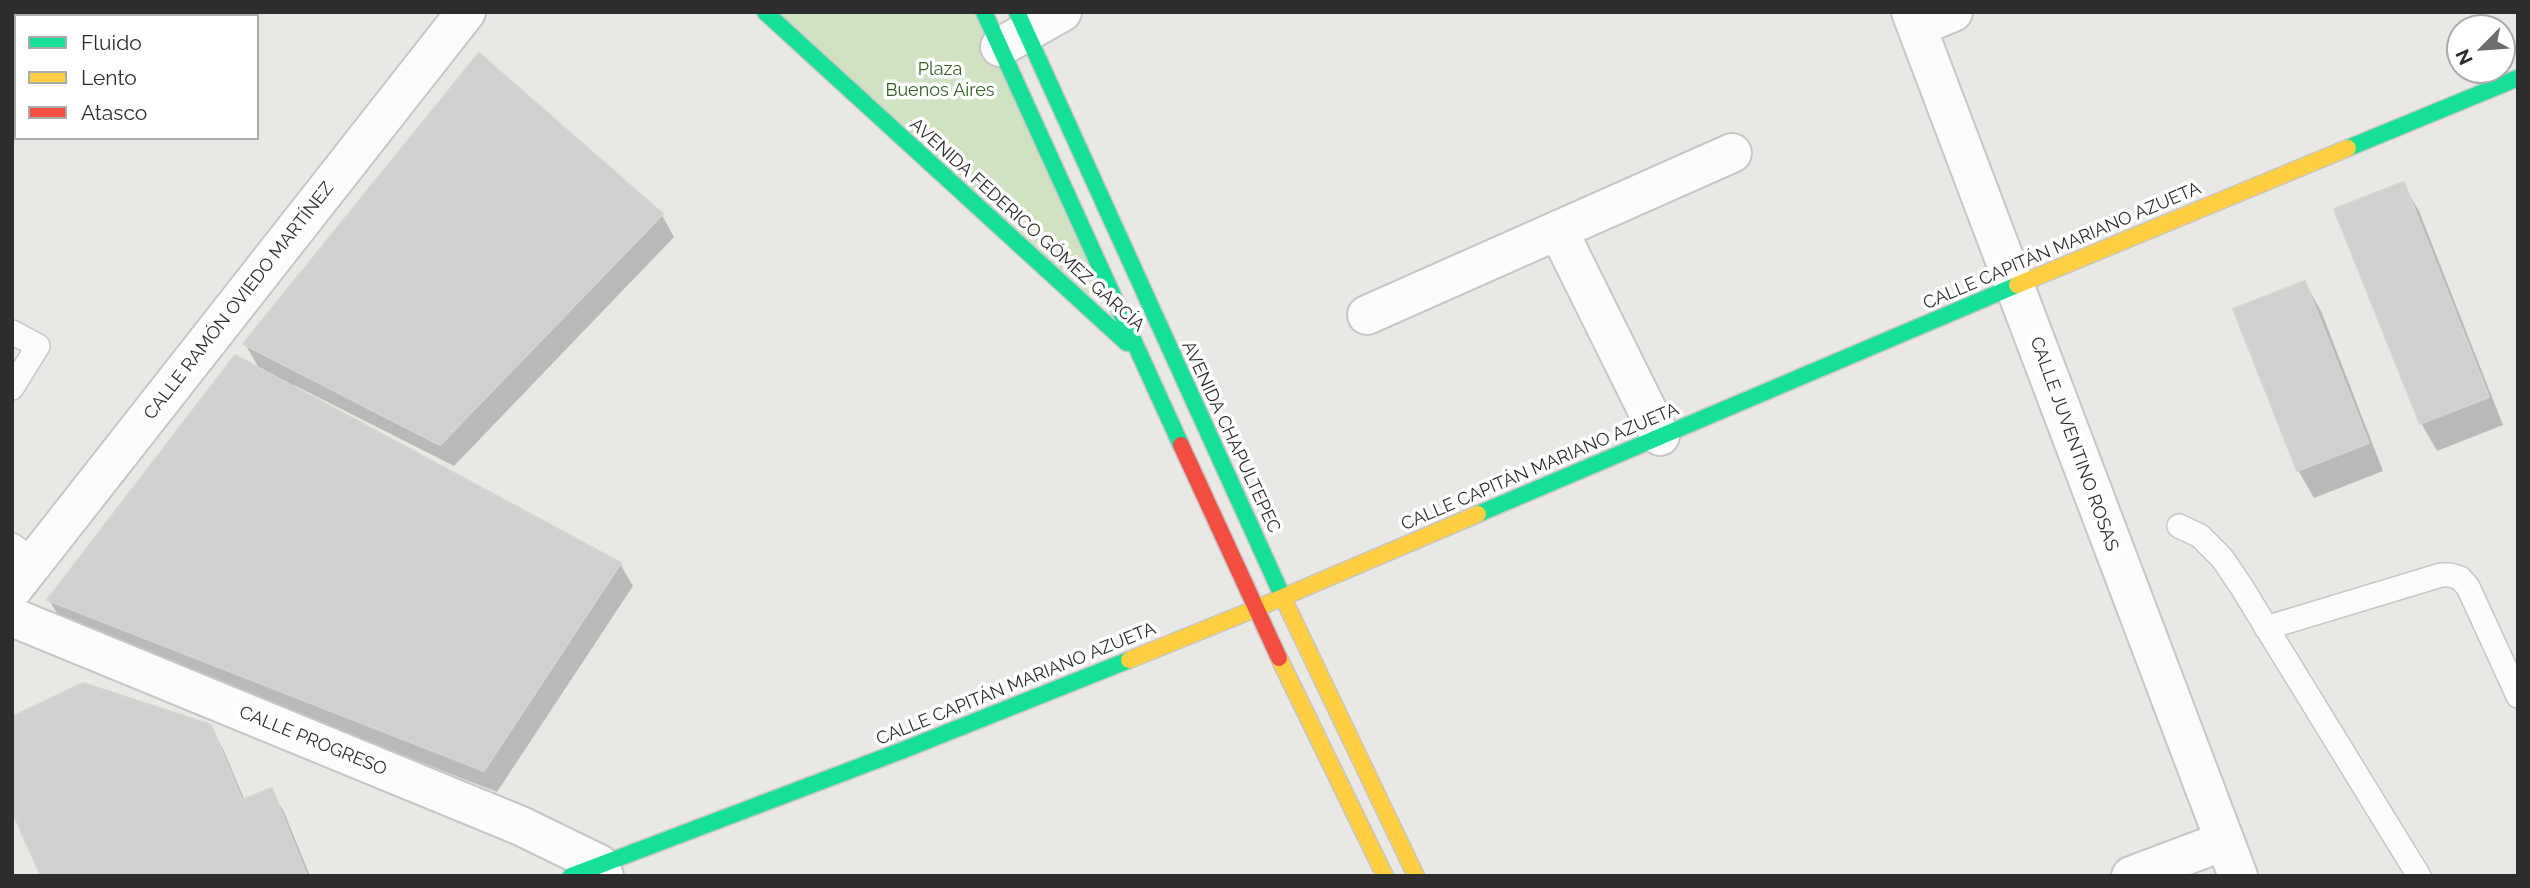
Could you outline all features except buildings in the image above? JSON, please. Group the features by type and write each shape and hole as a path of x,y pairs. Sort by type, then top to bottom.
{"street":[{"name":"CALLE RAMÓN OVIEDO MARTÍNEZ","path":"20,565 466,12"},
{"name":"AVENIDA FEDERICO GÓMEZ GARCÍA","path":"765,12 1140,355 1178,369"},
{"path":"984,12 1014,30 1140,355 1255,609 1385,876"},
{"path":"1014,30 1062,12"},
{"path":"1914,20 1953,12"},
{"name":"CALLE JUVENTINO ROSAS","path":"1914,20 2231,859"},
{"name":"AVENIDA CHAPULTEPEC","path":"1014,30 1178,369 1416,876"},
{"name":"CALLE CAPITÁN MARIANO AZUETA","path":"591,872 1255,609 2015,286 2518,78"},
{"path":"1367,315 1732,153"},
{"path":"1558,230 1660,436"},
{"name":"CALLE PROGRESO","path":"12,617 522,826 591,872"},
{"path":"2131,876 2231,859"}],"lane":[{"path":"12,332 38,346 12,388"},
{"path":"2179,526 2200,536 2222,558 2419,876"},
{"path":"2266,628 2441,575 2450,575 2460,578 2468,587 2518,696"}],"green space":[{"name":"Plaza Buenos Aires","path":"765,12 984,12 1108,285 1078,298"}],"traffic: fast":[{"path":"765,12 1127,343"},
{"path":"984,12 1181,445"},
{"path":"1017,12 1286,604"},
{"path":"2348,148 2518,78"},
{"path":"1478,514 2017,285"},
{"path":"571,876 906,749 1129,660"}],"traffic: slow":[{"path":"2017,285 2348,148"},
{"path":"1129,660 1478,514"},
{"path":"1286,604 1416,876"},
{"path":"1279,658 1385,876"}],"traffic: jam":[{"path":"1181,445 1279,658"}]}
